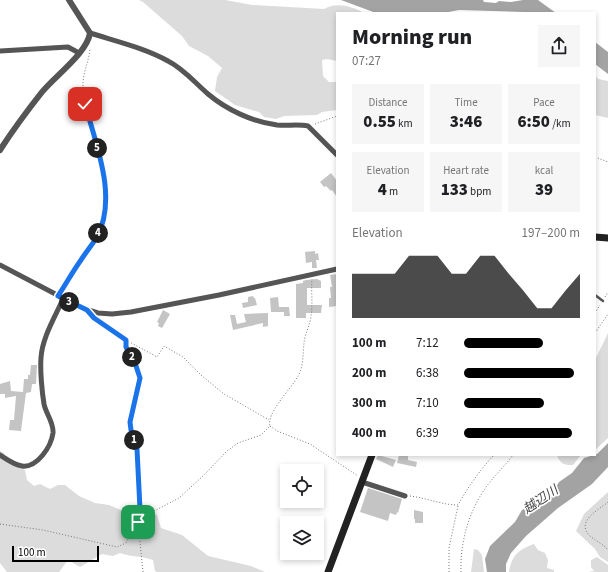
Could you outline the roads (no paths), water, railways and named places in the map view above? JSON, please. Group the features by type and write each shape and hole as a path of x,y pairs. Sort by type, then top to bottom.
{"main road":[{"path":"596,237 608,238"},
{"path":"328,572 372,456"}],"street":[{"path":"69,0 90,33 156,55 169,61 181,69 207,93 234,111 265,123 308,126 336,154"},
{"path":"0,150 43,90 87,44 90,33"},
{"path":"0,51 68,47 79,53"},
{"path":"0,265 87,310 105,313 131,312 336,269"},
{"path":"0,455 11,462 22,466 40,459 46,451 53,433 51,422 44,405 41,359 43,345 64,299"},
{"path":"363,481 405,496"}],"lane":[{"path":"596,296 603,301"}],"water":[{"path":"341,0 483,0 484,2 496,3 499,1 511,2 538,0 555,12 459,10 448,12 373,12"},
{"path":"596,43 608,52 608,74 596,65"},
{"name":"越辺川","path":"608,443 608,467 592,484 558,508 526,536 511,553 506,564 506,572 487,572 485,559 490,546 515,522 522,510 539,500 550,489 551,492 559,482 572,473 584,458 596,456"}]}
